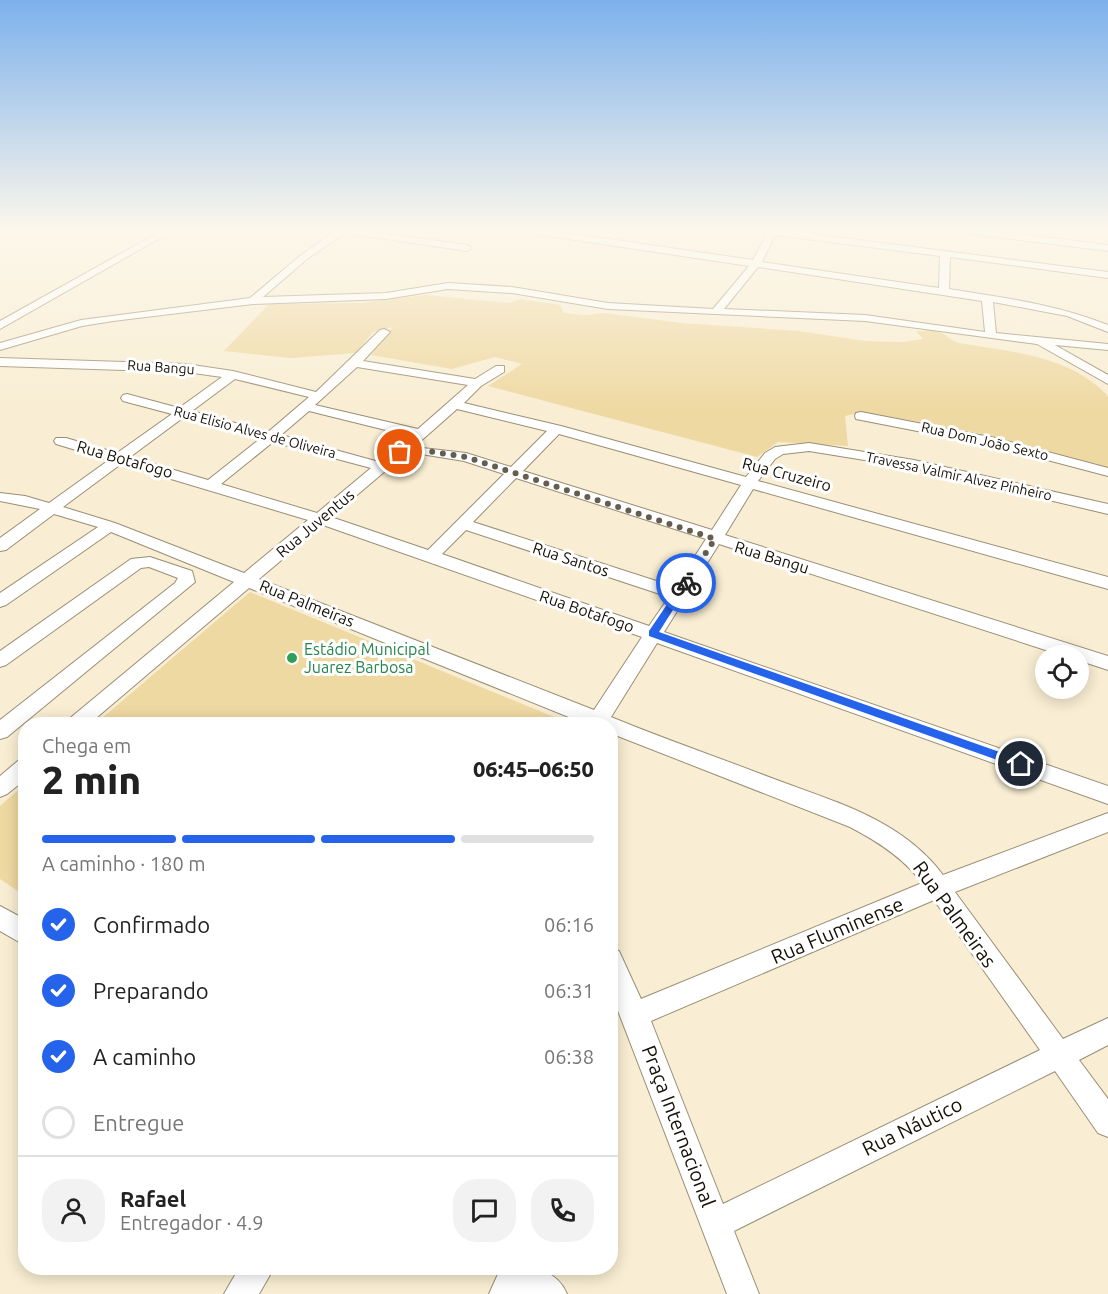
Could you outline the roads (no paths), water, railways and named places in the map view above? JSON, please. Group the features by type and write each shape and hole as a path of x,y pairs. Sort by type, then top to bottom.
{"street":[{"path":"0,326 65,289"},
{"path":"253,301 266,289"},
{"path":"0,347 81,323 253,301 380,296 416,289"},
{"path":"504,289 608,306 865,318 992,336 1108,347"},
{"path":"717,311 735,289"},
{"path":"926,289 1050,308 1108,329"},
{"path":"987,298 992,336"},
{"path":"211,485 319,396 356,363 384,332"},
{"path":"1034,339 1108,380"},
{"name":"Rua Bangu","path":"0,362 146,366 232,375 319,396"},
{"path":"356,363 477,383"},
{"name":"Rua Juventus","path":"83,717 400,452 477,383 500,369"},
{"path":"0,546 232,375"},
{"name":"Rua Elisio Alves de Oliveira","path":"127,398 382,467"},
{"name":"Rua Cruzeiro","path":"455,405 556,429 1108,583"},
{"path":"306,407 421,434"},
{"name":"Rua Dom João Sexto","path":"861,416 996,442 1108,472"},
{"path":"431,556 556,429"},
{"name":"Rua Botafogo","path":"61,441 321,519 431,556 1108,795"},
{"name":"Travessa Valmir Alvez Pinheiro","path":"608,717 653,633 750,482 770,456 780,450 809,447 914,464 1108,509"},
{"name":"Rua Bangu","path":"400,452 421,450 450,453 1108,663"},
{"name":"Rua Palmeiras","path":"0,497 25,500 110,526 587,717"},
{"name":"Rua Santos","path":"464,524 679,594"},
{"path":"0,601 110,526"},
{"path":"0,660 137,563 150,562 186,576 187,582 181,587 0,731"},
{"name":"Rua Palmeiras","path":"618,729 877,830 906,849 925,869 1108,1123"},
{"path":"0,788 18,773"},
{"name":"Rua Fluminense","path":"635,1015 937,888 1108,822"},
{"path":"0,917 18,929"},
{"name":"Praça Internacional","path":"618,978 635,1015 743,1294"},
{"name":"Rua Náutico","path":"717,1223 1057,1054 1108,1031"},
{"path":"240,1294 253,1275"},
{"path":"511,1277 551,1294"}],"place":[{"name":"Estádio Municipal Juarez Barbosa","path":"292,658"}]}
